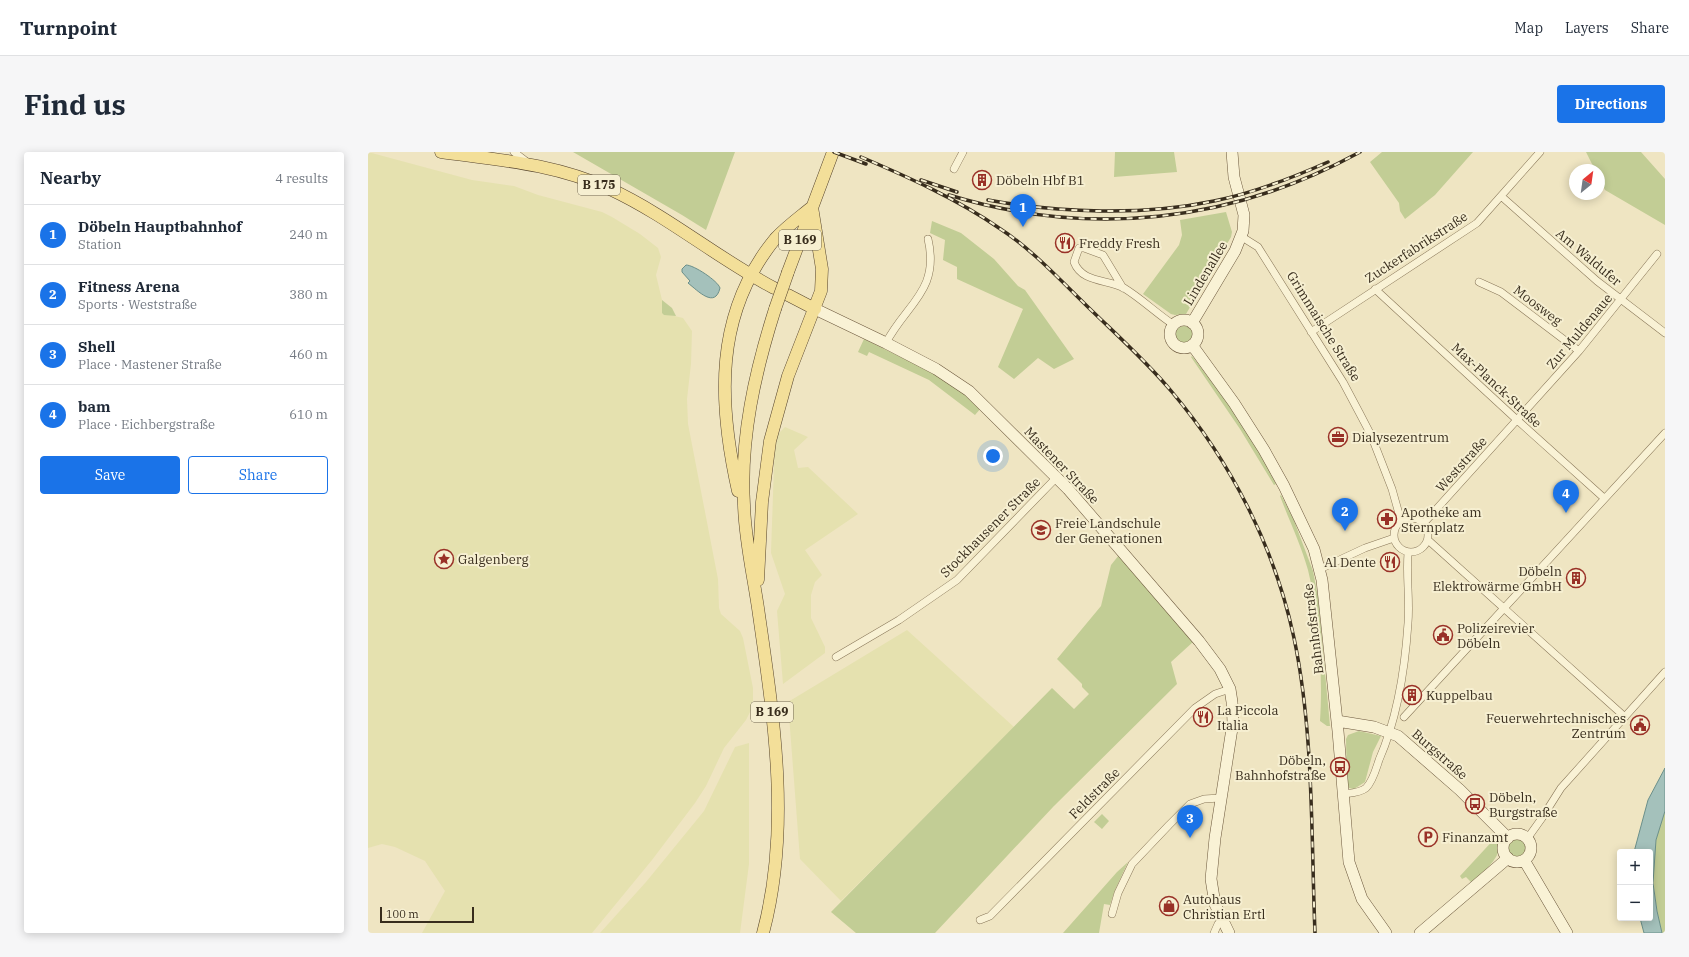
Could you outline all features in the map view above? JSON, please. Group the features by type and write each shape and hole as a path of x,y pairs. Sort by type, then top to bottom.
{"main road":[{"name":"B 175","path":"441,152 498,155 562,172 596,184 637,203 752,276 774,288"},
{"name":"B 169","path":"763,933 771,894 775,863 777,797 772,705 744,505 745,452 751,405 762,353 788,272 833,152"},
{"path":"1229,152 1244,219 1242,237"},
{"path":"744,505 738,490 724,393 725,365 730,334 736,312 752,276 775,240 812,207"},
{"path":"756,596 759,568 762,502 770,442 788,376 815,310 821,291 822,269 812,207"},
{"name":"Lindenallee","path":"1192,323 1242,237"},
{"path":"788,295 815,310"},
{"name":"Mastener Straße","path":"815,310 886,343 960,383 1057,477 1199,641 1220,669 1230,689 1233,722 1220,798 1211,879 1215,904 1221,920 1229,933"},
{"path":"1185,321 1192,323 1196,327 1198,336 1192,346 1182,348 1174,343 1171,335 1174,325 1185,321"},
{"name":"Bahnhofstraße","path":"1192,346 1238,409 1271,461 1307,533 1320,569 1337,721 1348,849 1353,878 1365,904 1386,933"},
{"name":"Burgstraße","path":"1337,721 1390,731 1415,749 1508,838"},
{"path":"1518,834 1527,838 1531,844 1529,856 1518,862 1508,858 1503,849 1504,843 1508,838 1518,834"},
{"path":"1420,933 1508,858"},
{"path":"1524,860 1567,933"}],"street":[{"path":"514,152 528,163"},
{"path":"954,169 963,152"},
{"name":"Zuckerfabrikstraße","path":"1310,332 1477,223 1540,152"},
{"name":"Am Waldufer","path":"1501,196 1597,281 1665,333"},
{"name":"Grimmaische Straße","path":"1242,237 1258,247 1310,332 1343,382 1371,435 1392,489 1401,521"},
{"path":"886,343 928,280 930,263 928,239"},
{"path":"1123,288 1103,255 1084,248 1079,248 1074,262 1077,270 1083,275 1123,288 1174,325"},
{"name":"Zur Muldenaue","path":"1516,420 1579,351 1657,254"},
{"name":"Moosweg","path":"1479,282 1501,292 1579,351"},
{"name":"Max-Planck-Straße","path":"1375,289 1516,420 1604,498"},
{"name":"Weststraße","path":"1423,524 1516,420"},
{"path":"1404,717 1505,609 1604,498 1665,433"},
{"name":"Stockhausener Straße","path":"836,656 899,620 957,580 1057,477"},
{"path":"1415,519 1423,524 1428,530 1428,540 1423,546 1408,553 1398,546 1394,538 1395,529 1401,521 1415,519"},
{"path":"1320,569 1365,548 1394,538"},
{"path":"1428,540 1625,717"},
{"path":"1343,794 1360,791 1368,785 1385,747 1390,731 1401,678 1406,642 1408,622 1406,574 1408,553"},
{"path":"1527,838 1561,788 1665,672"},
{"name":"Feldstraße","path":"980,920 990,916 1195,708 1215,694 1230,689"},
{"path":"1112,914 1118,893 1132,864 1190,804 1204,799 1220,798"},
{"path":"1214,933 1221,920"}],"shaded area":[{"path":"368,152 472,180 514,186 538,195 602,212 612,217 640,234 658,248 661,257 656,275 662,300 662,313 683,318 692,331 691,364 687,399 688,424 718,579 719,608 721,614 740,631 743,638 753,688 753,706 746,720 724,748 706,786 695,803 652,860 592,933 422,933 445,891 425,861 395,847 382,844 368,848"},
{"path":"785,427 808,437 794,450 798,468 808,467 858,514 805,550 822,575 815,582 811,595 811,618 825,647 825,653 783,684 777,611 785,594 771,553 775,437"},
{"path":"907,630 1014,727 841,901 800,859 788,702"},
{"path":"749,743 749,864 740,933 600,933 646,882 704,811 735,747"}],"green space":[{"path":"573,152 735,152 706,230"},
{"path":"1115,152 1174,152 1177,172 1114,177"},
{"path":"1382,152 1473,152 1435,195 1405,219 1400,211 1399,203 1370,162"},
{"path":"1586,152 1641,152 1665,179 1665,225 1605,190 1605,164 1592,164"},
{"path":"1226,212 1232,232 1231,237 1186,314 1171,314 1143,294 1179,245 1182,235 1180,220"},
{"path":"932,221 961,233 994,259 1018,286 1025,290 1074,359 1054,369 1038,358 1014,379 998,367 1023,309 957,279 957,267 943,260 945,240 930,233"},
{"path":"662,300 672,308 676,316 664,315 662,313"},
{"path":"1184,326 1190,329 1193,335 1190,341 1184,344 1178,341 1175,335 1178,329"},
{"path":"864,339 935,374 959,389 981,408 975,415 929,380 869,352 867,356 858,352"},
{"path":"1192,356 1238,416 1263,457 1276,484 1274,485 1240,429 1191,357"},
{"path":"1281,495 1293,518 1313,571 1318,597 1330,726 1327,726 1320,721 1321,685 1319,645 1312,587 1305,561 1280,496"},
{"path":"1119,555 1193,642 1171,662 1177,684 1053,807 935,933 856,933 831,912 1052,688 1074,709 1089,694 1082,687 1082,684 1057,659 1101,606 1111,565"},
{"path":"1359,731 1381,736 1373,752 1365,782 1354,789 1349,788 1347,783 1346,739 1348,735"},
{"path":"1665,811 1665,933 1662,933 1656,903 1653,872 1656,841"},
{"path":"1102,814 1109,821 1102,829 1094,822"},
{"path":"1497,836 1500,842 1499,849 1493,862 1472,883 1466,877 1462,879 1460,876"},
{"path":"1517,839 1523,842 1526,848 1523,854 1517,857 1511,854 1508,848 1511,842"},
{"path":"1128,862 1110,905 1104,904 1099,933 1063,933 1117,872"}],"water":[{"path":"686,265 700,270 715,281 720,288 718,294 710,298 701,294 688,283 690,281 682,272 682,269"},
{"path":"1665,768 1665,811 1656,840 1653,883 1653,849 1635,849 1648,800"},
{"path":"1653,883 1662,933 1644,933 1641,921 1653,921"}],"railway":[{"path":"834,152 866,164"},
{"path":"949,195 1002,208 1054,216 1107,219 1159,216 1210,208 1261,195 1311,176 1360,152"},
{"path":"861,157 966,207 983,217 1035,256 1153,370 1193,419 1232,477 1263,539 1286,604 1294,638 1305,711 1308,748 1315,933"},
{"path":"988,200 1043,208 1101,211 1130,211 1187,206 1244,194 1287,179 1328,162"},
{"path":"921,180 957,192"}],"place":[{"name":"Döbeln Hbf B1","path":"982,180"},
{"name":"Döbeln Hauptbahnhof","path":"1023,227"},
{"name":"Freddy Fresh","path":"1065,243"},
{"name":"Dialysezentrum","path":"1338,437"},
{"name":"bam","path":"1566,513"},
{"name":"Apotheke am Sternplatz","path":"1387,519"},
{"name":"Freie Landschule der Generationen","path":"1041,530"},
{"name":"Fitness Arena","path":"1345,531"},
{"name":"Galgenberg","path":"444,559"},
{"name":"Al Dente","path":"1390,562"},
{"name":"Döbeln Elektrowärme GmbH","path":"1576,578"},
{"name":"Polizeirevier Döbeln","path":"1443,635"},
{"name":"Kuppelbau","path":"1412,695"},
{"name":"La Piccola Italia","path":"1203,717"},
{"name":"Feuerwehrtechnisches Zentrum","path":"1640,725"},
{"name":"Döbeln, Bahnhofstraße","path":"1340,767"},
{"name":"Döbeln, Burgstraße","path":"1475,804"},
{"name":"Finanzamt","path":"1428,837"},
{"name":"Shell","path":"1190,838"},
{"name":"Autohaus Christian Ertl","path":"1169,906"}]}
